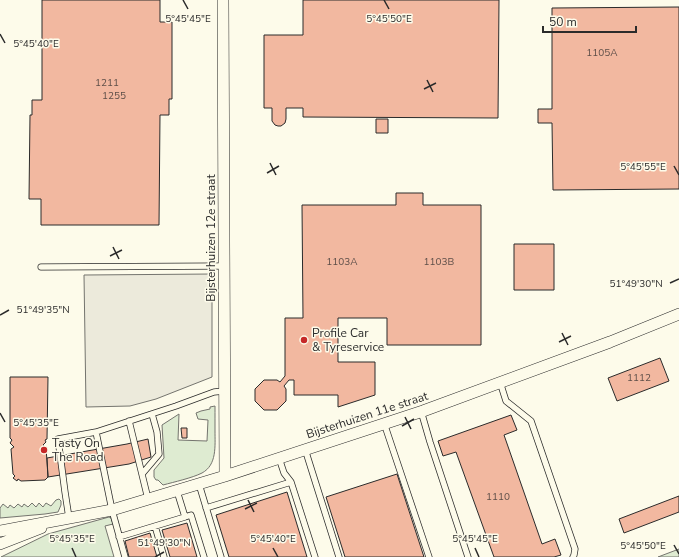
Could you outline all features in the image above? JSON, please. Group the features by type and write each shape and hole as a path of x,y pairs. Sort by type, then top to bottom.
{"street":[{"name":"Bijsterhuizen 12e straat","path":"224,0 225,476"},
{"name":"Bijsterhuizen 11e straat","path":"0,531 112,510 225,476 421,411 610,342 679,314"},
{"name":"Bijsterhuizen 11e straat","path":"0,544 33,532 58,520"}],"lane":[{"path":"41,267 224,266"},
{"path":"500,382 506,401 531,421 575,549 573,557"},
{"path":"69,518 58,439 96,432 214,392 224,391"},
{"path":"421,411 468,557"},
{"path":"142,474 159,454 157,432 152,414"},
{"path":"129,421 148,499"},
{"path":"384,423 429,557"},
{"path":"96,432 112,510 125,557"},
{"path":"304,449 339,557"},
{"path":"279,458 284,473 292,482 315,557"},
{"path":"206,508 292,482"},
{"path":"199,484 221,557"},
{"path":"177,491 185,517"},
{"path":"119,537 191,515 204,557"},
{"path":"155,526 164,557"}],"green space":[{"path":"215,406 215,449 213,460 207,470 193,477 163,485 156,480 154,477 154,470 164,458 162,425 179,414 178,440 207,441 208,420 198,419 196,413"},
{"path":"59,499 61,501 61,505 58,512 0,518 0,508 3,504 8,508 10,505 14,508 18,504 22,507 24,504 28,507 32,503 36,507 39,503 43,507 46,503 51,506 56,500"},
{"path":"109,517 111,518 113,524 105,526 114,557 1,557 48,534"},
{"path":"679,549 679,557 658,557"}],"shaded area":[{"path":"212,274 212,377 156,399 130,406 86,407 84,275"}],"building":[{"path":"42,0 160,0 160,22 172,22 172,99 169,99 169,115 160,115 159,225 41,225 41,199 29,199 30,115 32,115 32,100 42,100"},
{"path":"303,0 499,0 498,118 303,117 303,108 286,108 285,123 281,126 275,125 272,121 272,108 264,108 264,35 303,35"},
{"path":"679,7 679,189 553,190 552,123 538,123 538,109 552,109 552,8"},
{"path":"376,119 388,119 388,133 376,133"},
{"path":"396,193 423,193 423,205 481,205 481,345 387,345 387,318 338,318 338,362 375,362 375,395 338,407 338,395 294,395 294,380 289,380 284,386 286,389 286,401 277,410 264,410 255,401 255,389 264,380 277,380 280,382 285,376 285,318 303,318 302,205 396,205"},
{"path":"514,244 554,244 554,290 514,290"},
{"path":"660,358 669,381 617,401 608,378"},
{"path":"10,377 48,377 47,439 43,445 46,447 48,477 45,480 21,481 18,479 17,481 13,478 15,476 13,474 11,449 14,447 10,443 12,440 10,438"},
{"path":"511,415 517,430 504,435 542,544 555,539 561,555 554,557 494,557 456,452 443,456 438,441"},
{"path":"181,428 187,428 187,438 182,438"},
{"path":"148,439 151,457 129,464 48,477 47,458"},
{"path":"397,474 424,557 345,557 326,497"},
{"path":"287,492 307,557 229,557 216,515"},
{"path":"679,496 679,512 624,533 619,519"},
{"path":"187,523 197,557 170,557 162,530"},
{"path":"150,533 157,557 129,557 125,541"}],"place":[{"name":"Profile Car & Tyreservice","path":"304,340"},
{"name":"Tasty On The Road","path":"44,450"}]}
